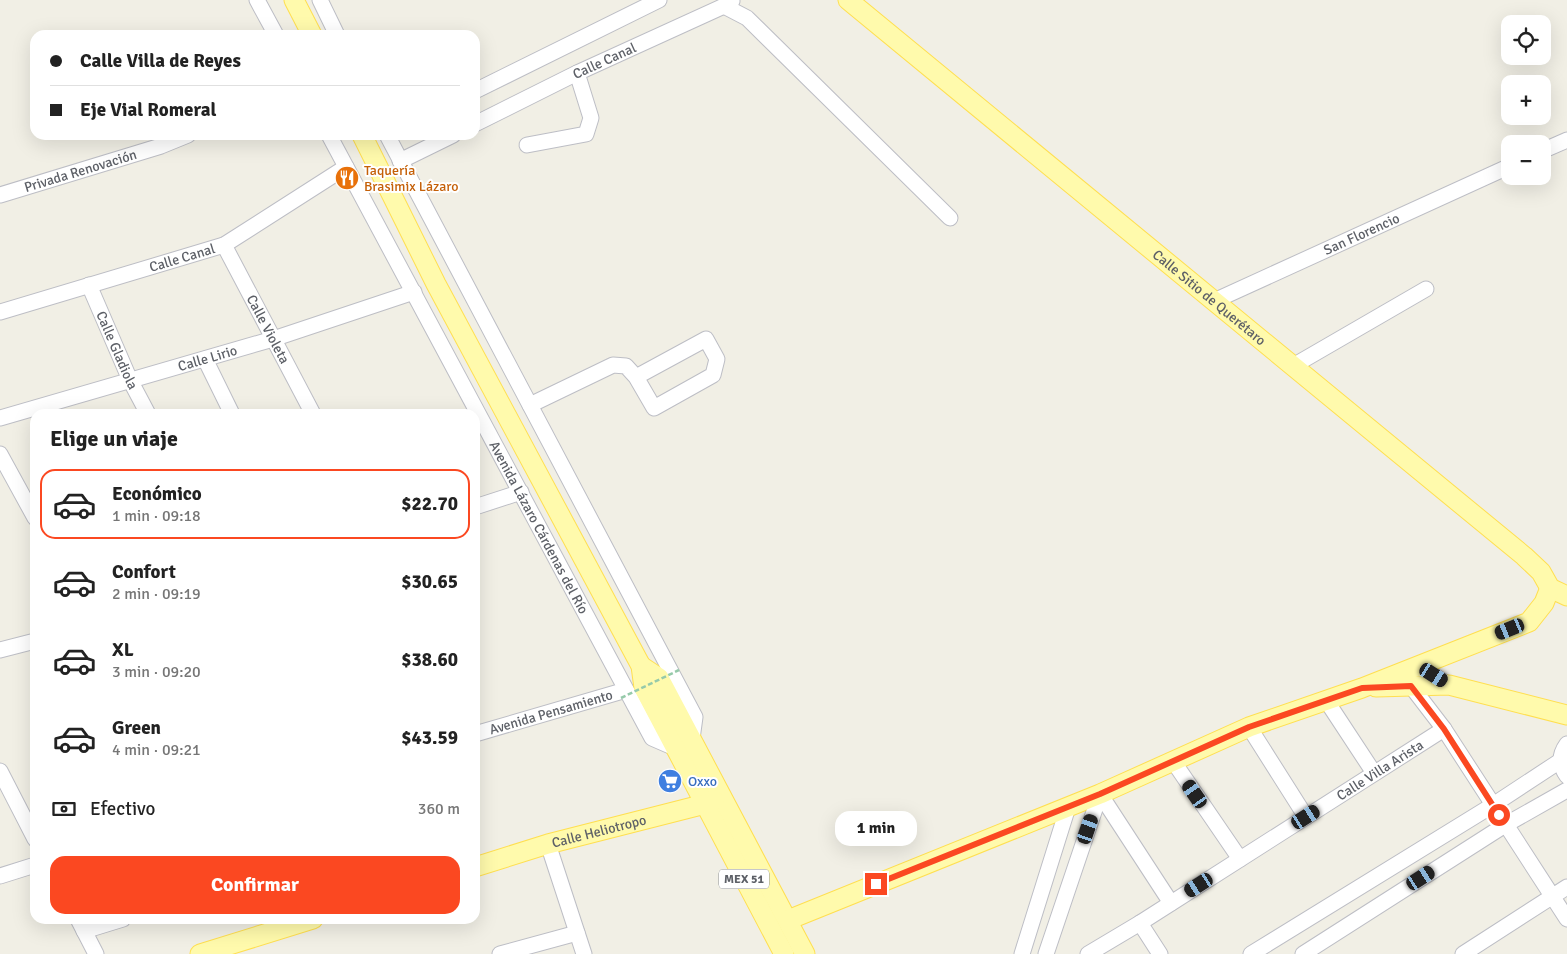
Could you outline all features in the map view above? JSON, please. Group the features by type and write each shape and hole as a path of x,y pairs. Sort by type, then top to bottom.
{"main road":[{"path":"294,0 309,30"},
{"name":"Calle Sitio de Querétaro","path":"848,0 1524,556 1541,572 1550,588"},
{"name":"Avenida Lázaro Cárdenas del Río","path":"364,140 436,284 641,666 659,678 705,804 784,954"},
{"path":"788,920 1100,794 1249,727 1362,688 1529,622 1544,603 1550,588 1567,596"},
{"path":"1362,688 1449,684 1567,715"},
{"name":"Avenida Lázaro Cárdenas del Río","path":"684,743 722,797 806,954"},
{"name":"Calle Heliotropo","path":"480,866 548,844 705,804 722,797"},
{"path":"200,954 297,924"}],"street":[{"path":"257,0 273,30"},
{"path":"320,0 335,30"},
{"path":"480,89 659,0"},
{"path":"728,3 747,18 950,218"},
{"name":"Calle Canal","path":"480,122 577,73 728,3"},
{"path":"527,145 586,134 591,118 577,73"},
{"name":"Privada Renovación","path":"0,195 162,146 176,140"},
{"name":"Avenida Lázaro Cárdenas del Río","path":"332,140 477,409"},
{"name":"Avenida Lázaro Cárdenas del Río","path":"390,140 695,717 684,743 652,738 624,694 480,415"},
{"path":"400,161 443,140"},
{"path":"1551,147 1567,140"},
{"name":"Calle Canal","path":"0,312 224,245 346,166"},
{"name":"San Florencio","path":"1214,301 1501,170"},
{"name":"Calle Violeta","path":"224,245 309,409"},
{"name":"Calle Gladiola","path":"89,285 130,380 145,409"},
{"path":"1293,366 1426,289"},
{"name":"Calle Lirio","path":"31,409 273,339 414,292"},
{"path":"530,406 613,365 626,366 636,377 654,408 713,375 717,359 706,339 636,377"},
{"path":"205,358 230,409"},
{"name":"Calle Lirio","path":"0,418 30,409"},
{"path":"0,454 30,509"},
{"path":"480,505 521,492"},
{"path":"0,650 30,642"},
{"path":"1418,666 1449,684"},
{"path":"1411,686 1444,729 1567,919"},
{"name":"Avenida Pensamiento","path":"480,733 624,694"},
{"path":"1326,700 1374,773"},
{"path":"1249,727 1306,817"},
{"name":"Calle Villa Arista","path":"1088,954 1140,923 1444,729"},
{"path":"1567,744 1560,761 1562,769 1567,776"},
{"path":"1173,761 1240,859"},
{"path":"1252,954 1493,805 1560,761"},
{"path":"0,771 30,829"},
{"path":"1303,954 1505,825 1567,790"},
{"path":"1100,794 1171,903"},
{"path":"1046,954 1100,794"},
{"path":"1022,954 1068,807"},
{"path":"548,844 584,954"},
{"path":"0,876 30,867"},
{"path":"1463,954 1567,887"},
{"path":"1140,923 1160,954"},
{"path":"81,925 96,954"},
{"path":"500,954 577,933"}],"path":[{"path":"624,694 679,670"}],"place":[{"name":"Taquería Brasimix Lázaro","path":"347,178"},
{"name":"Oxxo","path":"670,781"}],"route":[{"path":"876,884 1100,794 1249,727 1362,688 1411,686 1444,729 1499,815"}]}
